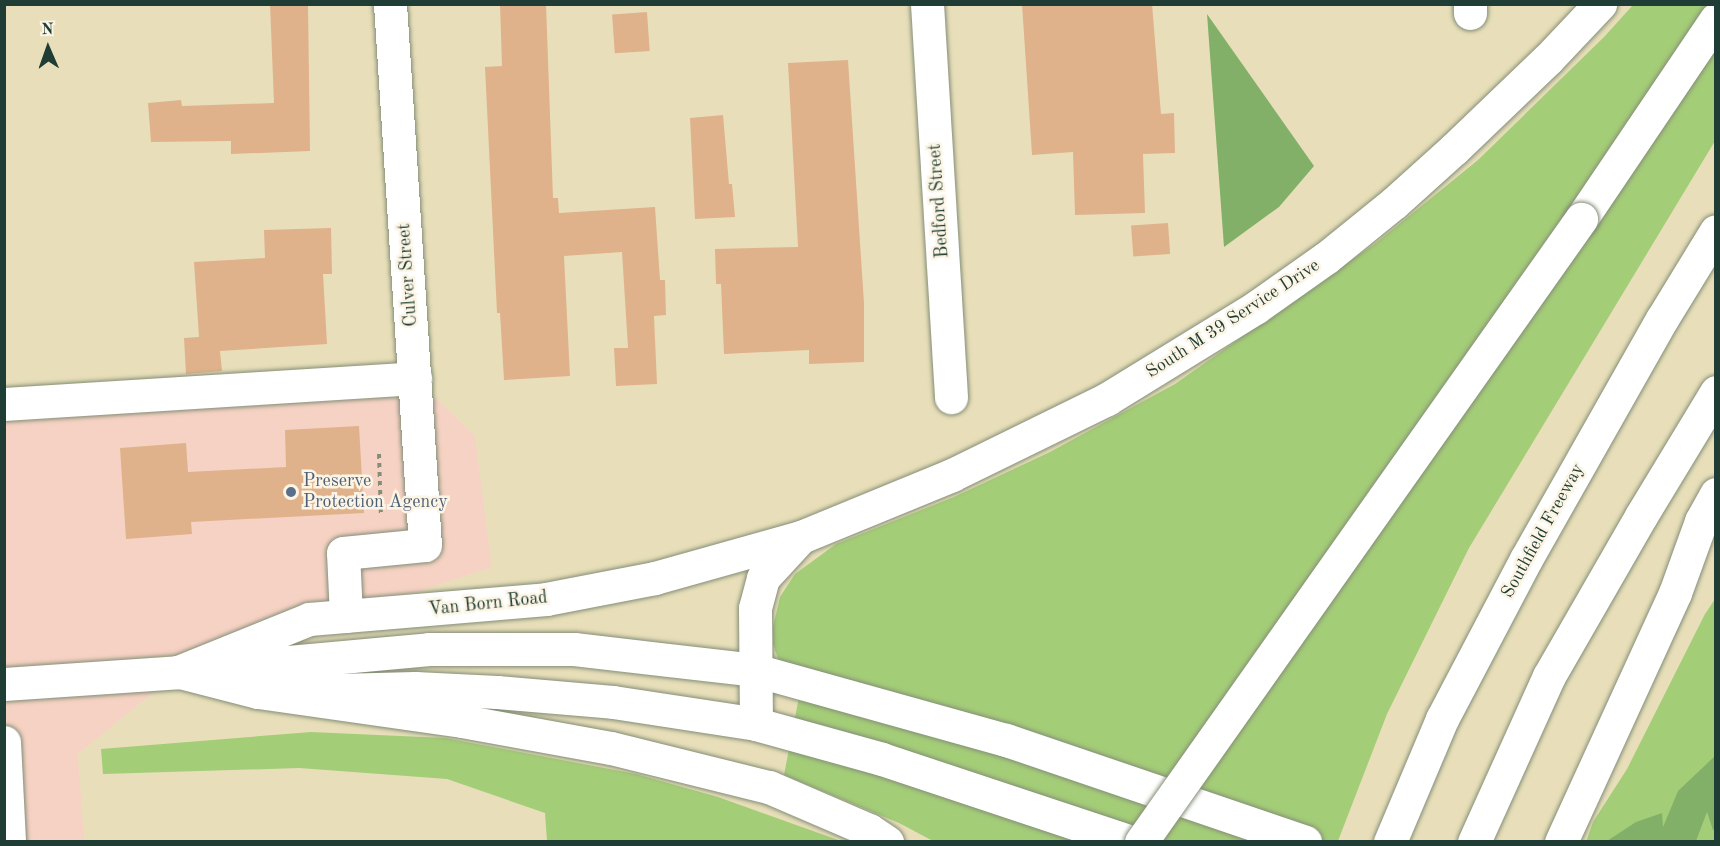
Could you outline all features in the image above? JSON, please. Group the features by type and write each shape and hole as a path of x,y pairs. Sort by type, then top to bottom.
{"main road":[{"name":"Culver Street","path":"382,548 424,545 390,4"},
{"name":"Bedford Street","path":"927,4 951,397"},
{"name":"South M 39 Service Drive","path":"801,537 952,475 1031,439 1154,371 1255,308 1326,258 1394,203 1548,59 1600,4"},
{"path":"1141,842 1581,219 1716,19"},
{"name":"Southfield Freeway","path":"1390,842 1442,719 1526,559 1662,319 1716,231"},
{"path":"4,404 415,378"},
{"path":"1474,842 1549,676 1716,392"},
{"path":"1561,842 1675,594 1701,521 1716,494"},
{"path":"756,724 755,608 763,578 801,537"},
{"name":"Van Born Road","path":"4,684 178,672 309,620 546,599 655,578 801,537"},
{"path":"346,616 343,553 382,548"},
{"path":"1675,594 1716,548"},
{"path":"178,672 429,649 574,650 754,670 1006,740 1305,842"},
{"name":"Van Born Road","path":"178,672 258,692"},
{"path":"258,692 415,688 497,692 613,702 756,724 882,759 1132,842"},
{"path":"258,692 462,722 611,748 769,787 869,830 887,842"},
{"path":"4,742 9,842"}],"path":[{"path":"379,454 382,548"}],"shaded area":[{"path":"415,378 475,436 492,567 178,672 78,754 84,841 5,842 5,398"}],"green space":[{"path":"1633,5 1715,5 1715,141 1469,548 1387,714 1338,841 933,841 899,823 784,775 804,671 780,665 773,644 773,627 780,597 795,574 836,544 954,497 1050,452 1175,384 1376,243 1478,160 1604,37"},
{"path":"1207,14 1314,166 1279,207 1224,247"},
{"path":"1715,599 1715,841 1586,842 1593,822 1627,769 1705,614"},
{"path":"311,732 445,738 636,774 718,797 841,841 547,841 545,813 447,779 299,768 103,774 101,749"},
{"path":"1715,756 1715,830 1713,830 1707,812 1696,841 1607,841 1636,822 1662,813 1663,827 1678,791"}],"building":[{"path":"270,4 308,4 310,151 231,154 231,141 151,142 148,103 181,100 182,106 274,103"},
{"path":"500,4 546,4 553,198 558,198 559,213 655,207 660,280 665,280 666,315 654,316 657,384 616,386 614,348 628,348 622,252 564,256 570,376 504,380 500,313 497,313 485,67 502,66"},
{"path":"1022,4 1152,4 1161,114 1174,113 1175,153 1143,154 1145,213 1075,215 1073,152 1032,155"},
{"path":"647,12 650,51 615,53 612,14"},
{"path":"848,60 864,303 864,362 809,364 809,350 724,354 721,284 716,284 715,249 798,247 788,63"},
{"path":"723,115 729,184 732,184 735,217 695,219 690,118"},
{"path":"1168,223 1170,254 1133,257 1131,226"},
{"path":"331,228 332,274 323,274 327,344 220,351 222,371 186,374 184,338 199,337 194,262 265,258 264,230"},
{"path":"359,426 364,513 191,522 192,534 126,539 120,448 186,443 188,472 286,467 285,430"}],"place":[{"name":"Preserve Protection Agency","path":"291,492"}]}
